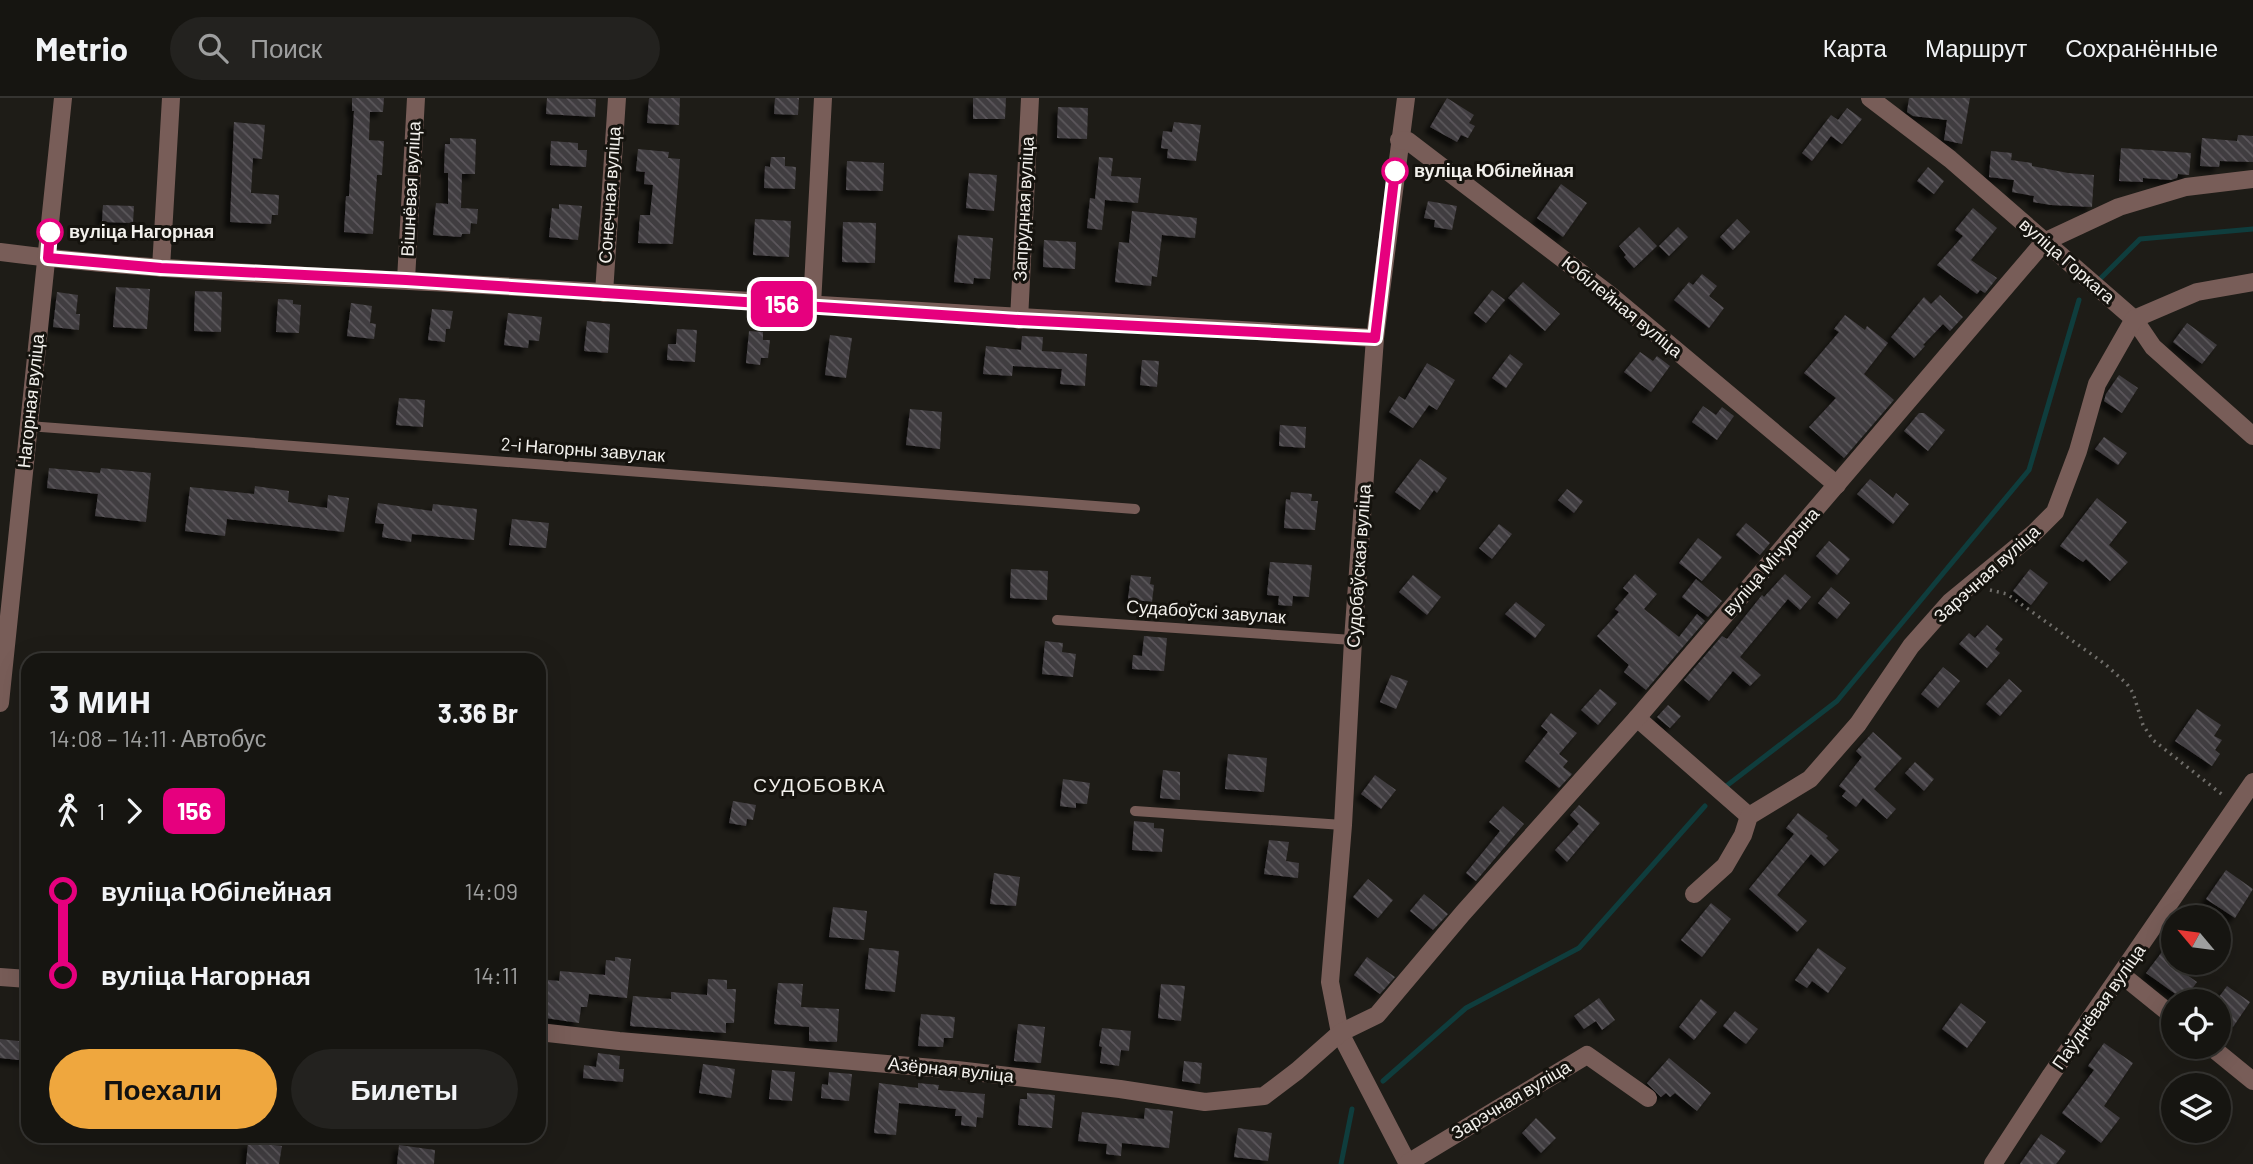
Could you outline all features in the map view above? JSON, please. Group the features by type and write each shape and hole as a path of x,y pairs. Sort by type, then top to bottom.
{"street":[{"name":"Нагорная вуліца","path":"0,703 63,98"},
{"path":"161,268 171,98"},
{"name":"Вішнёвая вуліца","path":"406,280 416,98"},
{"name":"Сонечная вуліца","path":"604,293 617,98"},
{"path":"812,305 823,98"},
{"name":"Запрудная вуліца","path":"1019,320 1030,98"},
{"name":"Судобаўская вуліца","path":"1340,1034 1329,982 1343,825 1353,640 1375,338 1406,98"},
{"name":"вуліца Горкага","path":"1870,98 1950,159 2134,319 2152,347 2253,436"},
{"name":"Юбілейная вуліца","path":"1399,139 1408,141 1610,295 1837,485"},
{"name":"вуліца Мічурына","path":"1340,1034 1377,1015 1463,913 1637,718 2044,242 2119,207 2186,187 2253,179"},
{"path":"0,252 161,268 406,280 1019,320 1375,338"},
{"path":"2134,319 2197,292 2253,282"},
{"name":"Зарэчная вуліца","path":"1749,816 1810,779 1858,724 1911,646 1950,602 2034,533 2055,512 2078,451 2097,384 2134,319"},
{"path":"1637,718 1749,816 1743,835 1725,866 1694,894"},
{"name":"Паўднёвая вуліца","path":"1993,1164 2051,1075 2253,782"},
{"path":"2122,975 2161,1006"},
{"path":"0,977 21,978"},
{"name":"Азёрная вуліца","path":"546,1033 957,1070 1205,1102 1265,1096 1340,1034"},
{"name":"Зарэчная вуліца","path":"1340,1034 1408,1163 1587,1055 1648,1098"},
{"path":"2226,1059 2253,1081"}],"lane":[{"name":"2-і Нагорны завулак","path":"28,426 1135,509"},
{"name":"Судабоўскі завулак","path":"1057,620 1353,640"},
{"path":"1135,811 1343,825"}],"path":[{"path":"1972,586 2007,594 2105,664 2133,693 2143,725 2153,740 2237,806"}],"building":[{"path":"352,98 384,98 383,112 370,112 369,140 384,141 382,175 377,175 373,234 344,232 346,196 349,196 354,111"},
{"path":"547,98 596,99 595,117 546,114"},
{"path":"649,98 680,98 679,125 647,123"},
{"path":"775,98 799,98 798,115 774,114"},
{"path":"973,98 1006,98 1005,119 973,119"},
{"path":"1447,98 1474,115 1469,123 1475,126 1468,138 1461,135 1457,142 1430,127"},
{"path":"1909,98 1970,98 1962,144 1944,140 1947,120 1913,116 1907,112"},
{"path":"1058,107 1088,108 1087,139 1057,138"},
{"path":"1847,108 1862,119 1842,144 1831,136 1812,161 1802,153 1831,115 1838,120"},
{"path":"234,122 265,125 262,159 253,158 251,193 279,195 278,215 272,215 271,224 230,222"},
{"path":"1174,122 1201,125 1196,161 1167,158 1168,149 1161,148 1163,131 1172,132"},
{"path":"2238,135 2253,136 2253,162 2220,161 2219,167 2200,166 2202,138 2237,141"},
{"path":"450,138 476,139 475,174 462,174 461,208 478,209 477,224 471,223 470,234 462,234 461,237 433,235 436,203 448,204 448,173 444,173 445,144 450,144"},
{"path":"551,141 578,143 578,150 587,150 586,167 550,165"},
{"path":"2121,148 2191,153 2189,175 2178,174 2177,178 2171,180 2143,178 2143,182 2119,181"},
{"path":"638,149 669,152 668,158 680,159 673,244 638,243 640,215 650,215 653,185 644,184 645,172 636,171"},
{"path":"1991,151 2012,153 2011,160 2032,163 2032,166 2094,175 2092,207 2033,202 2034,196 2012,192 2014,180 1989,177"},
{"path":"771,157 785,157 785,166 796,167 795,189 764,188 765,166 770,167"},
{"path":"1099,157 1113,158 1111,176 1141,178 1138,203 1105,200 1102,230 1087,228 1090,198 1095,199"},
{"path":"847,161 884,163 883,191 846,190"},
{"path":"1928,167 1944,181 1934,194 1917,181"},
{"path":"969,173 997,175 994,211 966,208"},
{"path":"1561,184 1587,203 1563,237 1537,218"},
{"path":"1428,201 1457,206 1452,230 1434,227 1435,220 1424,218"},
{"path":"559,204 582,206 578,240 549,237 552,208 559,209"},
{"path":"103,205 134,206 133,223 102,222"},
{"path":"1973,208 1997,228 1971,260 1997,278 1985,293 1980,290 1977,294 1937,265 1963,236 1955,230"},
{"path":"1132,211 1197,218 1195,238 1162,235 1157,277 1152,276 1151,286 1115,282 1119,242 1129,243"},
{"path":"755,219 791,221 789,257 753,255"},
{"path":"1737,219 1750,232 1733,250 1720,237"},
{"path":"843,222 876,223 875,263 842,262"},
{"path":"1639,227 1657,246 1634,268 1619,246"},
{"path":"1678,227 1688,237 1669,256 1659,246"},
{"path":"958,235 993,238 990,279 974,278 973,284 954,282"},
{"path":"1044,240 1076,242 1075,269 1043,267"},
{"path":"1702,274 1717,286 1709,296 1724,308 1709,328 1674,300 1689,282 1693,285"},
{"path":"1523,282 1560,314 1545,331 1508,298"},
{"path":"116,287 150,289 147,329 113,327"},
{"path":"1492,290 1505,300 1486,323 1474,313"},
{"path":"195,291 222,292 221,332 194,331"},
{"path":"57,292 78,295 76,314 80,314 79,330 53,327"},
{"path":"1940,295 1963,317 1950,331 1943,324 1914,358 1891,337 1924,297 1931,304"},
{"path":"278,299 293,300 293,304 301,305 299,333 276,332"},
{"path":"351,303 372,306 370,323 376,324 374,339 347,336"},
{"path":"432,309 453,311 450,329 446,329 445,342 428,340"},
{"path":"508,313 542,317 539,341 529,340 528,348 504,345"},
{"path":"1845,315 1865,330 1867,326 1888,343 1864,374 1894,400 1844,458 1809,427 1836,398 1804,373 1839,332 1834,329"},
{"path":"587,321 610,324 608,353 584,351"},
{"path":"2187,323 2217,345 2202,364 2173,342"},
{"path":"677,329 697,330 695,362 667,360 668,344 676,344"},
{"path":"749,331 763,332 763,340 770,340 768,358 761,358 760,365 746,363"},
{"path":"830,335 852,338 846,378 825,375"},
{"path":"1022,336 1043,337 1042,351 1087,354 1085,386 1060,384 1062,369 1013,366 1012,376 983,374 986,346 1021,350"},
{"path":"1640,352 1653,361 1657,356 1670,366 1651,392 1624,372"},
{"path":"1510,354 1523,364 1506,388 1492,378"},
{"path":"1142,360 1159,361 1157,387 1140,385"},
{"path":"1427,363 1455,380 1437,410 1429,405 1413,428 1389,412 1399,396 1405,400"},
{"path":"2119,375 2138,388 2122,413 2104,401"},
{"path":"399,398 425,400 423,427 396,425"},
{"path":"1703,406 1716,415 1722,407 1734,416 1717,440 1692,422"},
{"path":"910,409 942,412 940,449 906,445"},
{"path":"1919,413 1924,413 1945,430 1928,451 1904,431"},
{"path":"1280,425 1306,427 1305,448 1279,446"},
{"path":"2104,437 2127,453 2118,465 2095,449"},
{"path":"1420,459 1447,478 1437,493 1434,490 1420,510 1395,492"},
{"path":"49,468 100,473 101,468 151,473 146,522 95,516 98,494 47,488"},
{"path":"1870,479 1893,498 1896,493 1909,504 1893,524 1857,494"},
{"path":"255,486 289,491 288,502 327,508 328,495 349,498 344,532 227,519 225,536 185,531 190,487 254,494"},
{"path":"1567,489 1583,501 1574,513 1558,500"},
{"path":"1291,492 1312,494 1311,501 1318,501 1315,530 1284,528 1286,499 1290,500"},
{"path":"2097,498 2127,522 2109,545 2128,562 2110,581 2086,559 2083,562 2060,546"},
{"path":"378,503 432,511 433,504 477,509 474,540 412,534 411,542 382,537 384,524 375,523"},
{"path":"512,519 549,523 546,548 509,545"},
{"path":"1746,523 1770,543 1760,555 1736,535"},
{"path":"1499,524 1512,534 1492,559 1479,548"},
{"path":"1698,538 1722,557 1702,581 1679,563"},
{"path":"1829,541 1850,559 1837,575 1816,556"},
{"path":"1270,562 1312,565 1309,597 1293,596 1292,606 1278,605 1279,596 1267,595"},
{"path":"1011,569 1048,571 1047,600 1010,598"},
{"path":"2030,569 2048,583 2031,605 2013,591"},
{"path":"1635,574 1657,594 1644,609 1679,637 1697,614 1705,621 1646,690 1624,672 1629,665 1597,636 1619,612 1615,609 1629,593 1623,588"},
{"path":"1785,574 1811,597 1800,610 1788,599 1740,657 1761,675 1750,686 1733,671 1709,701 1684,680 1722,636 1727,639 1762,595 1764,597"},
{"path":"1131,575 1151,577 1150,584 1154,585 1152,602 1128,599"},
{"path":"1413,575 1441,597 1427,615 1399,592"},
{"path":"1696,579 1722,601 1708,617 1682,597"},
{"path":"1831,587 1850,603 1837,619 1818,603"},
{"path":"1516,602 1545,625 1535,638 1505,614"},
{"path":"1987,625 2003,639 1995,649 2000,653 1987,668 1959,644 1969,633 1975,638"},
{"path":"1144,636 1167,638 1164,671 1132,669 1133,655 1142,656"},
{"path":"1045,641 1063,643 1062,652 1076,654 1073,677 1042,674"},
{"path":"1943,667 1960,681 1938,708 1921,694"},
{"path":"1391,675 1408,681 1396,709 1380,702"},
{"path":"2009,679 2022,691 2000,716 1986,704"},
{"path":"1600,689 1617,703 1598,725 1581,710"},
{"path":"1668,705 1681,716 1670,728 1657,717"},
{"path":"2197,709 2221,725 2214,736 2222,740 2215,750 2220,754 2212,766 2175,741"},
{"path":"1551,713 1577,733 1559,754 1568,761 1563,767 1572,774 1559,788 1525,761 1548,732 1541,726"},
{"path":"1873,732 1902,758 1874,789 1896,809 1887,819 1863,798 1856,807 1842,796 1846,791 1839,786 1862,757 1856,751"},
{"path":"1228,754 1267,758 1264,792 1225,789"},
{"path":"1915,762 1934,779 1924,791 1905,773"},
{"path":"1163,770 1180,772 1180,800 1160,798"},
{"path":"1375,775 1396,790 1381,809 1361,794"},
{"path":"1063,779 1090,783 1087,804 1076,803 1076,808 1060,806"},
{"path":"733,801 756,805 753,820 747,819 746,826 729,823"},
{"path":"1579,805 1600,823 1567,862 1555,850 1579,824 1570,815"},
{"path":"1503,806 1524,824 1476,881 1466,873 1500,831 1489,822"},
{"path":"1798,813 1828,836 1826,838 1839,850 1824,866 1811,854 1777,895 1807,921 1797,932 1749,889 1794,834 1786,828"},
{"path":"1134,821 1154,823 1154,828 1164,829 1162,852 1132,850"},
{"path":"1269,840 1289,842 1286,861 1299,863 1298,878 1264,874"},
{"path":"2226,870 2253,889 2235,918 2231,915 2231,905 2215,905 2206,899"},
{"path":"994,873 1020,877 1016,906 990,904"},
{"path":"1368,879 1393,900 1378,918 1353,897"},
{"path":"1424,894 1448,914 1433,930 1410,911"},
{"path":"1711,903 1731,919 1702,957 1681,940"},
{"path":"833,907 867,911 864,940 829,937"},
{"path":"869,948 899,951 895,992 865,989"},
{"path":"1818,948 1846,968 1828,993 1812,981 1807,988 1795,980"},
{"path":"2161,953 2161,975 2187,975 2197,982 2192,989 2169,989 2146,973"},
{"path":"615,957 631,959 627,998 589,994 587,1007 581,1007 579,1023 546,1018 546,980 559,981 560,971 605,975 606,960 615,961"},
{"path":"1367,957 1395,977 1380,994 1354,975"},
{"path":"708,979 727,980 727,989 736,989 734,1023 726,1023 726,1033 630,1026 633,996 671,999 671,992 707,995"},
{"path":"778,983 803,984 801,1007 839,1009 837,1042 809,1041 809,1027 774,1024"},
{"path":"1161,984 1185,986 1181,1021 1158,1018"},
{"path":"2227,986 2250,1002 2233,1027 2231,989 2225,989"},
{"path":"1599,998 1615,1020 1602,1030 1596,1021 1584,1029 1574,1016"},
{"path":"1701,999 1717,1012 1694,1040 1679,1027"},
{"path":"1961,1003 1986,1022 1967,1048 1942,1029"},
{"path":"1735,1011 1758,1029 1746,1044 1723,1026"},
{"path":"921,1014 955,1017 953,1038 944,1038 943,1047 918,1046"},
{"path":"1018,1024 1045,1027 1041,1063 1014,1061"},
{"path":"1102,1028 1131,1031 1129,1051 1121,1050 1119,1066 1100,1063"},
{"path":"0,1039 21,1041 21,1060 0,1058"},
{"path":"2104,1043 2133,1063 2104,1106 2120,1118 2101,1143 2062,1113 2094,1070 2088,1066"},
{"path":"598,1053 620,1056 619,1069 624,1069 623,1082 583,1078 584,1065 596,1067"},
{"path":"1669,1058 1711,1093 1697,1111 1675,1093 1670,1097 1666,1093 1661,1097 1647,1083"},
{"path":"1184,1061 1202,1063 1200,1084 1182,1081"},
{"path":"703,1064 735,1069 731,1098 699,1093"},
{"path":"772,1070 795,1072 792,1101 769,1099"},
{"path":"829,1072 852,1074 849,1101 821,1098 822,1084 828,1085"},
{"path":"879,1083 918,1088 918,1083 939,1085 938,1090 985,1094 983,1118 977,1117 976,1127 961,1125 962,1116 955,1116 956,1109 899,1103 896,1135 874,1133"},
{"path":"1027,1093 1055,1095 1052,1128 1018,1125 1020,1099 1027,1099"},
{"path":"1145,1108 1173,1111 1169,1148 1122,1143 1121,1156 1106,1154 1107,1144 1078,1141 1082,1112 1144,1119"},
{"path":"1536,1118 1556,1138 1541,1153 1522,1133"},
{"path":"1238,1128 1272,1133 1268,1161 1234,1157"},
{"path":"2041,1134 2066,1151 2056,1164 2020,1164"},
{"path":"248,1143 282,1146 279,1164 246,1164"},
{"path":"399,1145 435,1150 434,1164 397,1164"}],"waterway":[{"path":"2099,280 2140,239 2253,229"},
{"path":"1725,787 1837,701 2029,470 2079,300"},
{"path":"1383,1081 1466,1008 1579,948 1705,806"},
{"path":"1341,1164 1352,1109"}],"bus line":[{"name":"156","path":"50,232 48,258 161,268 406,280 1019,320 1375,338 1395,171"}],"place":[{"name":"вуліца Юбілейная","path":"1395,171"},
{"name":"вуліца Нагорная","path":"50,232"}],"district":[{"name":"СУДОБОВКА","path":"820,785"}]}
